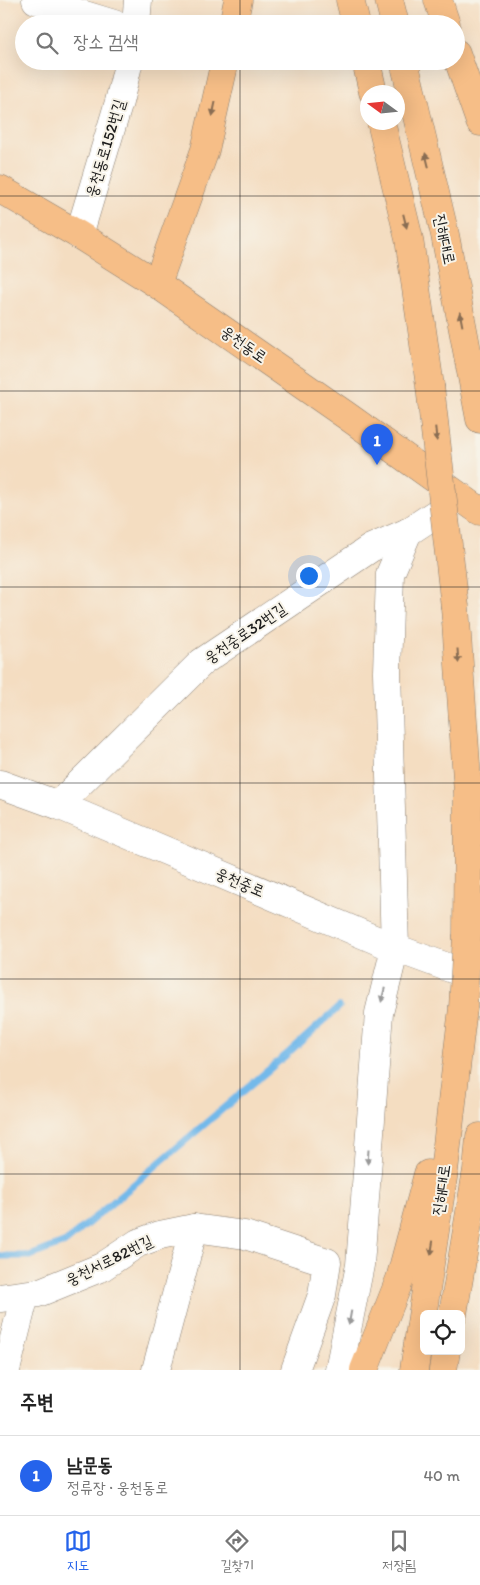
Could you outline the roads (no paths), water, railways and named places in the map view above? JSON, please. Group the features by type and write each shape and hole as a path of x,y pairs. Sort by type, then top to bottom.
{"main road":[{"path":"235,15 238,0"},
{"path":"350,0 354,15"},
{"path":"389,0 393,15"},
{"path":"438,0 443,15"},
{"path":"157,284 205,150 223,70"},
{"path":"368,70 371,85"},
{"name":"진해대로","path":"406,70 445,235 480,419"},
{"path":"462,70 480,122"},
{"name":"진해대로","path":"382,130 409,239 430,386 455,608 468,793 467,935 463,1008 444,1171 414,1370"},
{"name":"웅천동로","path":"0,189 79,235 157,284 470,504"},
{"path":"364,1370 400,1279 455,1074"},
{"name":"진해대로","path":"454,1310 477,1170 480,1137"},
{"path":"443,1370 445,1355"}],"street":[{"path":"36,0 85,15"},
{"path":"137,15 138,0"},
{"name":"웅천동로152번길","path":"79,235 127,70"},
{"name":"웅천중로32번길","path":"58,805 202,662 371,548 470,504"},
{"path":"339,1370 360,1266 379,1013 395,948 387,672 390,574 408,532"},
{"name":"웅천중로","path":"0,784 58,805 395,948 480,979"},
{"path":"156,1370 194,1228"},
{"name":"웅천서로82번길","path":"6,1370 13,1296 38,1293 102,1267 138,1244 160,1235 194,1228 245,1235 327,1262 322,1296 295,1370"}],"waterway":[{"path":"0,1256 30,1256 66,1242 286,1055 339,1007"}],"place":[{"name":"남문동","path":"377,465"}]}
